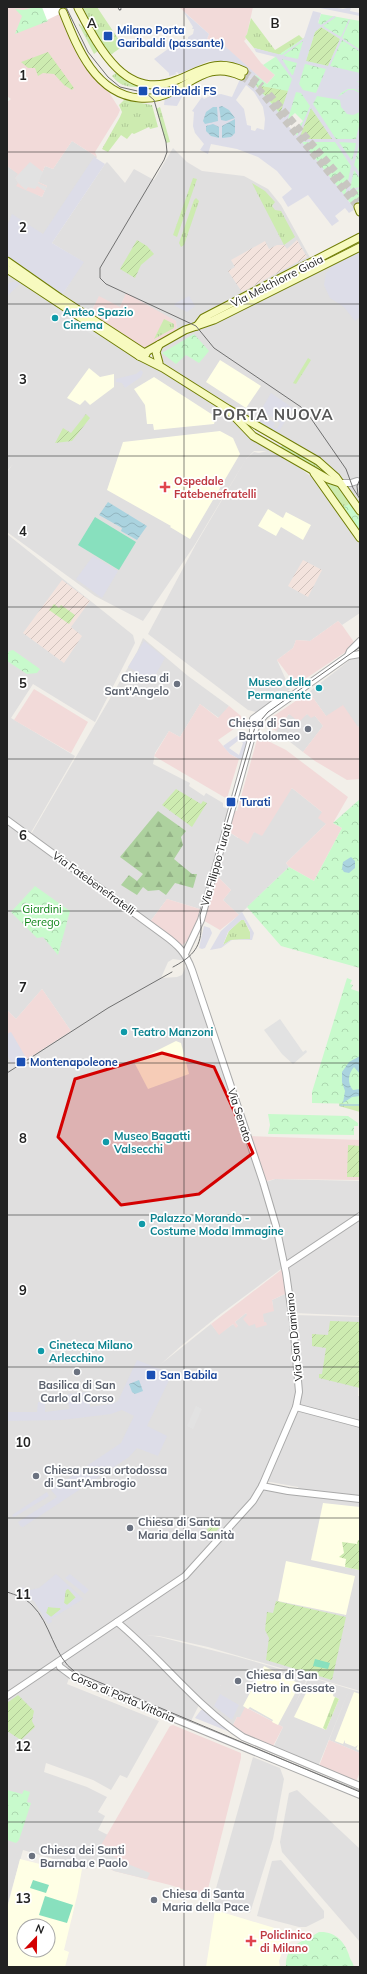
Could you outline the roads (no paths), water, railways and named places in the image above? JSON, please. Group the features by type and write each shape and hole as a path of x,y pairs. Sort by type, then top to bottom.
{"main road":[{"path":"63,12 81,52 102,82 117,92 131,97 145,99 162,96 207,72 228,71 242,74 226,66 211,66 164,85 140,83 118,69 101,50 78,8"},
{"path":"162,96 164,85"},
{"name":"Via Melchiorre Gioia","path":"197,326 203,318 360,237"},
{"name":"Via Melchiorre Gioia","path":"141,354 185,330 258,298 360,247"},
{"path":"7,261 58,300"},
{"path":"7,269 228,409 318,461 340,483 360,511"},
{"path":"158,345 156,352 161,366"},
{"path":"228,409 254,437 311,470 332,481 340,483"},
{"path":"311,470 360,538"}],"street":[{"path":"340,483 351,483 357,481"},
{"path":"348,656 350,651 360,641"},
{"path":"348,656 360,654"},
{"name":"Via Filippo Turati","path":"187,953 201,920 244,764 248,757 256,721 284,696 295,695 348,656"},
{"name":"Via Fatebenefratelli","path":"7,820 187,953"},
{"path":"181,948 194,936"},
{"name":"Via Senato","path":"187,953 265,1187 285,1266"},
{"path":"285,1266 360,1216"},
{"name":"Via San Damiano","path":"7,1696 184,1577 251,1503 262,1486 296,1407 299,1386 293,1322 285,1266"},
{"path":"296,1407 360,1424"},
{"path":"262,1486 288,1491 360,1499"},
{"path":"126,1616 126,1623 133,1635"},
{"path":"117,1622 133,1635 201,1703 229,1728 248,1740 360,1786"},
{"name":"Corso di Porta Vittoria","path":"58,1662 60,1666 75,1678 360,1794"}],"water":[{"path":"222,106 229,110 235,118 226,121 221,120 219,107"},
{"path":"213,107 217,107 218,121 205,124 203,121 206,112"},
{"path":"235,119 235,133 231,137 222,138 222,126"},
{"path":"213,124 219,127 219,138 211,136 206,131 206,126"},
{"path":"108,502 147,526 137,540 121,531 122,528 99,515"},
{"path":"351,857 355,861 355,868 349,873 344,872 342,869 343,862"},
{"path":"360,1056 360,1074 354,1067 349,1078 353,1090 360,1089 360,1096 352,1097 343,1103 345,1091 342,1082 342,1072 349,1062"},
{"path":"139,1380 143,1391 135,1394 132,1392 129,1384"}],"waterway":[{"path":"340,1105 360,1105"}],"tunnel":[{"path":"244,71 262,86"},
{"path":"241,76 256,86 358,207"},
{"path":"269,94 360,200"}],"tram line":[{"path":"66,7 88,52 108,77 120,87 146,93 154,100 166,142 167,152 164,160 100,268 100,278 106,284 196,326 214,348 301,407 310,417 346,469 353,488 360,499"},
{"path":"358,495 357,486 360,479"},
{"path":"173,967 185,960 197,947 199,942 201,928 200,915 255,727 268,712 360,647"},
{"path":"7,1073 108,1008 172,972"},
{"path":"7,1592 26,1600 38,1612 44,1621 57,1649 75,1672 360,1792"}],"place":[{"name":"Milano Porta Garibaldi (passante)","path":"108,36"},
{"name":"Garibaldi FS","path":"143,91"},
{"name":"Anteo Spazio Cinema","path":"55,318"},
{"name":"Ospedale Fatebenefratelli","path":"165,487"},
{"name":"Chiesa di Sant'Angelo","path":"177,684"},
{"name":"Museo della Permanente","path":"319,688"},
{"name":"Chiesa di San Bartolomeo","path":"308,729"},
{"name":"Turati","path":"231,802"},
{"name":"Teatro Manzoni","path":"124,1032"},
{"name":"Montenapoleone","path":"21,1062"},
{"name":"Museo Bagatti Valsecchi","path":"106,1142"},
{"name":"Palazzo Morando - Costume Moda Immagine","path":"142,1224"},
{"name":"Cineteca Milano Arlecchino","path":"41,1351"},
{"name":"Basilica di San Carlo al Corso","path":"77,1372"},
{"name":"San Babila","path":"151,1375"},
{"name":"Chiesa russa ortodossa di Sant'Ambrogio","path":"36,1476"},
{"name":"Chiesa di Santa Maria della Sanità","path":"130,1528"},
{"name":"Chiesa di San Pietro in Gessate","path":"238,1681"},
{"name":"Chiesa dei Santi Barnaba e Paolo","path":"32,1856"},
{"name":"Chiesa di Santa Maria della Pace","path":"154,1900"},
{"name":"Policlinico di Milano","path":"251,1941"}],"district":[{"name":"PORTA NUOVA","path":"273,414"}],"park label":[{"name":"Giardini Perego","path":"42,915"}]}
